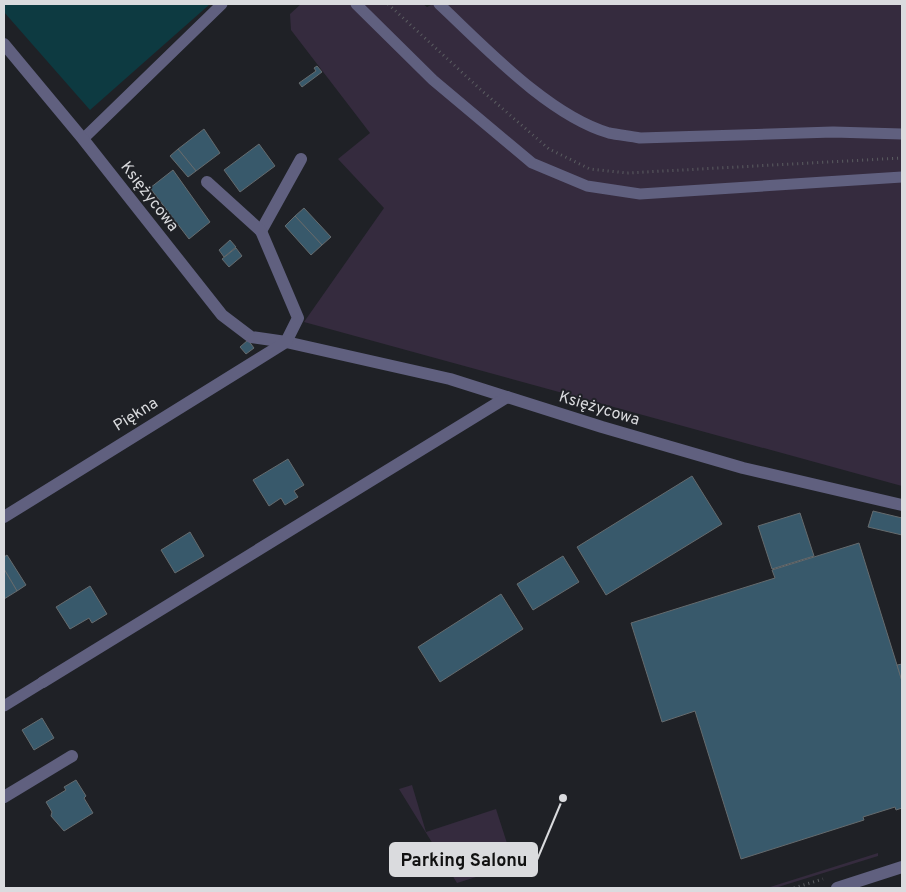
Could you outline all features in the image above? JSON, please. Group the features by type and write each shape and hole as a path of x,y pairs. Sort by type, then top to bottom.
{"street":[{"name":"Księżycowa","path":"4,44 83,139 222,315 251,337 286,342 450,379 507,398 742,468 902,505"},
{"path":"261,231 301,159"},
{"path":"207,182 261,231 298,318 286,342"},
{"name":"Piękna","path":"4,517 286,342"},
{"path":"43,682 357,492 507,398"},
{"path":"4,797 72,756"},
{"path":"837,888 902,868"}],"lane":[{"path":"83,139 222,4"},
{"path":"356,4 433,80 532,163 587,186 640,194 902,177"},
{"path":"439,4 504,66 550,101 583,122 609,132 640,138 833,132 902,134"},
{"path":"4,706 43,682"}],"shaded area":[{"path":"301,4 423,4 427,7 433,4 902,4 902,486 304,322 384,208 338,159 370,133 291,30 290,14"},
{"path":"412,785 426,832 496,809 514,865 457,883 399,789"},
{"path":"878,853 878,856 775,888 767,888"}],"water":[{"path":"4,4 210,4 90,110 4,12"}],"building":[{"path":"317,66 322,72 302,87 299,83 316,71 314,68"},
{"path":"204,129 220,153 196,171 178,149"},
{"path":"259,144 275,166 240,192 224,170"},
{"path":"178,149 196,171 188,177 170,156"},
{"path":"173,170 210,222 189,239 150,188"},
{"path":"304,208 331,237 322,245 295,216"},
{"path":"295,216 322,245 311,255 285,226"},
{"path":"230,240 236,247 224,257 219,250"},
{"path":"236,248 242,256 229,267 222,259"},
{"path":"248,340 254,348 246,354 240,347"},
{"path":"288,459 304,485 294,491 298,497 285,505 281,498 269,506 253,480"},
{"path":"692,476 722,524 606,595 577,547"},
{"path":"873,511 902,518 902,535 868,527"},
{"path":"800,513 814,556 772,569 758,526"},
{"path":"190,532 204,556 175,573 161,550"},
{"path":"859,543 902,681 902,808 896,810 895,807 863,817 864,820 741,859 695,711 662,722 631,623 775,578 772,570"},
{"path":"7,555 26,585 17,591 4,569 4,557"},
{"path":"563,556 579,582 533,610 517,584"},
{"path":"4,569 17,591 4,599"},
{"path":"90,586 107,614 92,623 89,618 70,629 56,607"},
{"path":"501,594 523,629 440,682 418,647"},
{"path":"902,664 902,681 897,665"},
{"path":"42,718 54,738 34,750 22,730"},
{"path":"76,780 86,796 84,798 93,813 64,831 51,816 52,812 46,802 66,790 64,787"}],"place":[{"name":"Parking Salonu","path":"563,798"}]}
